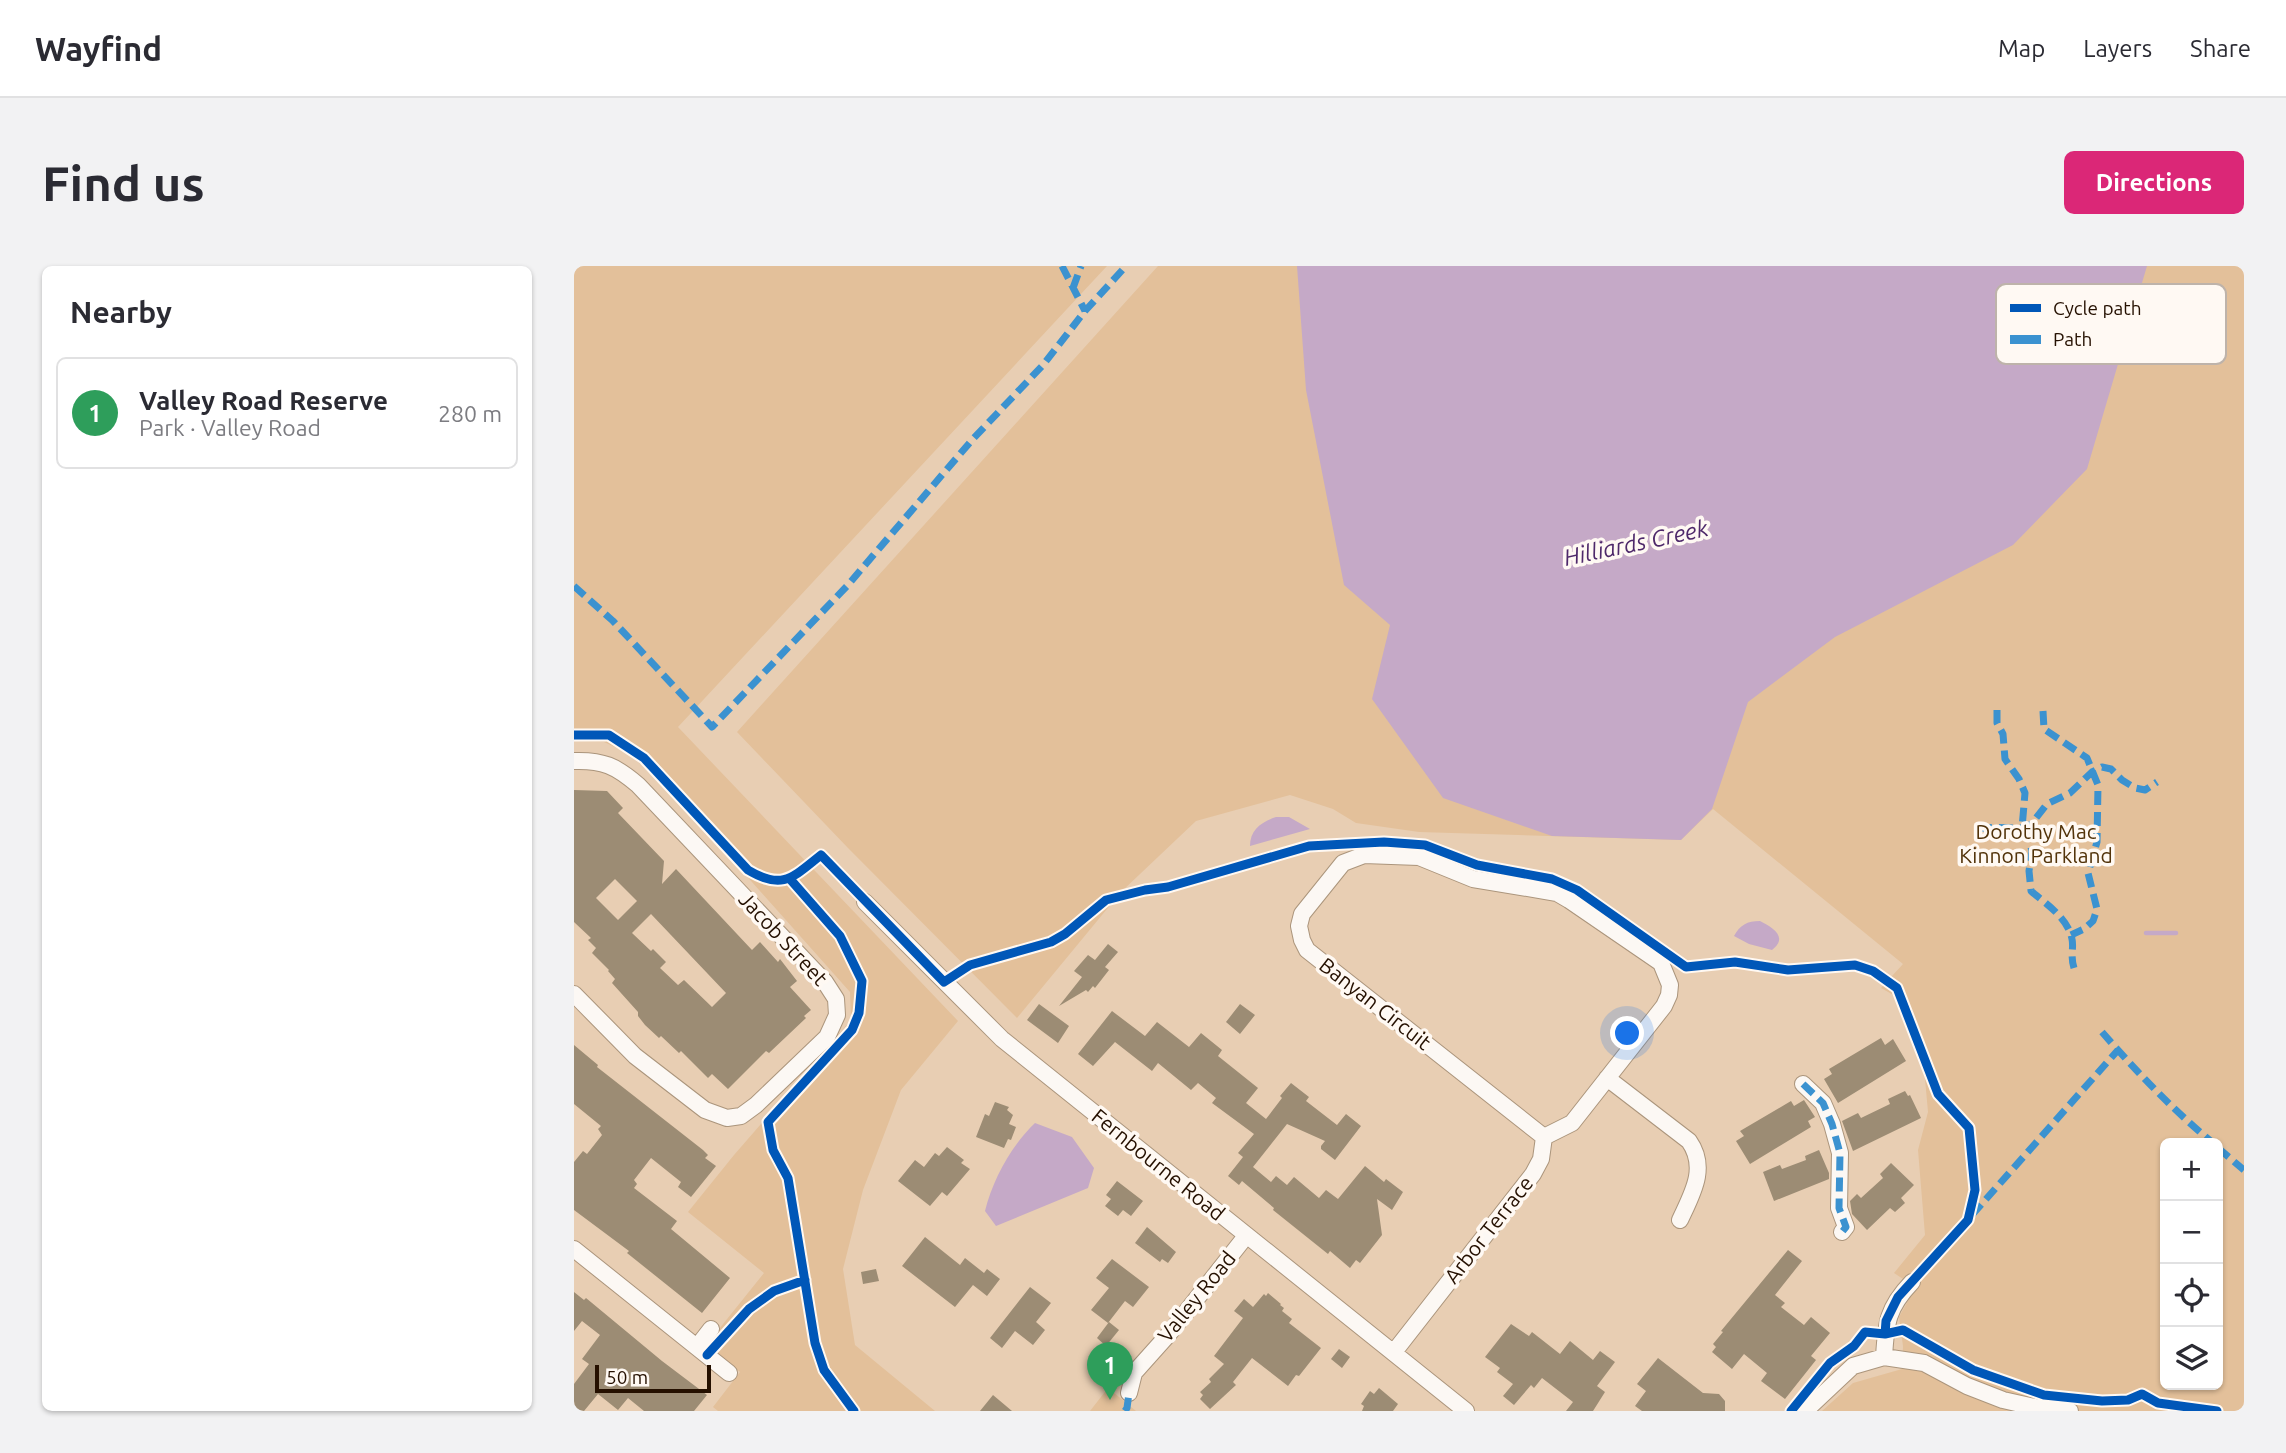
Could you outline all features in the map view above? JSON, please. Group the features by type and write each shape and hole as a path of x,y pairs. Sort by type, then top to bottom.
{"street":[{"name":"Jacob Street","path":"574,761 596,760 621,770 638,785 825,982 836,999 837,1016 827,1037 756,1105 741,1116 727,1118 705,1110 635,1056 574,994"},
{"name":"Banyan Circuit","path":"1544,1137 1307,950 1301,940 1299,926 1302,914 1343,863 1364,855 1419,857 1473,878 1557,893 1661,963 1671,985 1667,1001 1607,1079"},
{"name":"Fernbourne Road","path":"865,902 1002,1039 1463,1410"},
{"path":"1544,1137 1572,1123 1607,1079 1689,1141 1696,1151 1699,1167 1696,1185 1680,1220"},
{"path":"1804,1084 1823,1103 1840,1153 1839,1208 1846,1227 1842,1232"},
{"name":"Arbor Terrace","path":"1394,1352 1533,1174 1541,1159 1544,1137"},
{"name":"Valley Road","path":"1129,1393 1134,1373 1168,1335 1246,1236"},
{"path":"574,1249 729,1373"},
{"path":"1884,1357 1886,1321 1898,1297 1912,1282"},
{"path":"697,1347 710,1329"},
{"path":"1805,1411 1853,1366 1884,1357 1924,1363 1967,1386 2003,1400 2070,1411"}],"green space":[{"path":"574,266 1107,266 678,727 958,1021 901,1090 863,1190 843,1269 855,1345 935,1411 718,1411 713,1407 740,1372 707,1344 764,1273 688,1212 851,1020 850,992 643,760 604,742 574,741"},
{"name":"Dorothy Mac Kinnon Parkland","path":"1158,266 2244,266 2244,1411 1822,1411 1853,1383 1902,1369 1903,1346 1899,1317 1913,1292 1906,1281 1894,1273 1925,1235 1918,1150 1928,1112 1924,1068 1897,997 1881,988 1903,964 1713,809 1681,840 1419,832 1356,823 1333,809 1290,795 1196,821 1121,892 1017,1018 737,732"},
{"path":"1108,1388 1136,1411 1090,1411"}],"water":[{"name":"Hilliards Creek","path":"1297,266 2147,266 2142,284 1996,284 1996,364 2118,364 2087,469 2013,545 1835,637 1748,702 1712,809 1681,840 1552,836 1443,798 1372,699 1390,625 1344,585 1306,390"},
{"path":"1276,817 1289,817 1310,829 1250,846 1257,827"},
{"path":"1760,921 1774,929 1779,937 1772,950 1749,944 1734,936 1744,924"},
{"path":"1035,1123 1072,1137 1094,1168 1088,1188 996,1226 985,1211 993,1187 1011,1153"}],"building":[{"path":"574,790 607,791 623,808 618,813 664,861 662,884 676,869 752,950 760,942 778,962 780,959 797,981 790,987 811,1010 804,1016 806,1018 769,1053 766,1051 728,1089 712,1074 708,1078 681,1051 679,1053 645,1025 638,1012 612,983 615,979 609,970 592,953 596,948 588,940 591,938 574,922","holes":["615,879 637,901 618,920 596,898","651,914 726,993 712,1007 684,980 678,985 660,968 666,962 632,933"]},
{"path":"1108,944 1118,952 1105,967 1109,970 1095,988 1093,986 1088,992 1086,990 1059,1006 1082,977 1074,971 1088,955 1095,960"},
{"path":"1039,1004 1069,1026 1058,1043 1027,1020"},
{"path":"1240,1004 1255,1015 1240,1034 1226,1022"},
{"path":"1112,1011 1145,1036 1157,1022 1189,1047 1201,1033 1222,1050 1218,1056 1258,1088 1246,1103 1266,1119 1291,1083 1309,1097 1306,1101 1337,1125 1346,1114 1361,1126 1335,1160 1321,1149 1325,1141 1287,1124 1253,1167 1271,1182 1276,1176 1287,1185 1294,1177 1319,1198 1326,1190 1338,1199 1365,1166 1384,1182 1386,1179 1403,1192 1392,1210 1377,1199 1382,1235 1360,1263 1356,1260 1350,1268 1330,1251 1328,1254 1242,1181 1239,1185 1228,1176 1243,1157 1238,1153 1254,1134 1212,1103 1216,1098 1198,1083 1191,1090 1158,1063 1152,1071 1115,1042 1093,1066 1078,1054"},
{"path":"1881,1038 1885,1045 1893,1039 1906,1061 1838,1103 1824,1079 1832,1074 1829,1069"},
{"path":"574,1045 598,1065 597,1067 703,1150 708,1155 705,1158 716,1166 691,1197 678,1187 681,1182 651,1158 634,1180 637,1184 634,1188 677,1221 671,1229 730,1278 702,1313 627,1253 629,1251 574,1210 574,1162 583,1151 587,1154 602,1135 598,1129 601,1126 574,1104"},
{"path":"1905,1091 1910,1095 1921,1118 1853,1151 1842,1121 1858,1113 1861,1118 1890,1104 1888,1099"},
{"path":"1804,1100 1815,1117 1808,1121 1811,1127 1750,1164 1736,1141 1744,1136 1740,1131 1791,1101 1794,1106"},
{"path":"995,1102 1009,1107 1007,1110 1013,1115 1009,1124 1016,1127 1011,1140 1008,1139 1004,1148 976,1137 985,1114 989,1116"},
{"path":"947,1147 964,1160 961,1163 970,1169 947,1196 942,1192 930,1206 898,1181 915,1160 924,1167 935,1153 939,1156"},
{"path":"1819,1150 1829,1179 1774,1201 1763,1172 1780,1165 1782,1169 1806,1160 1805,1156"},
{"path":"1891,1163 1914,1185 1901,1198 1905,1203 1895,1212 1890,1208 1867,1230 1852,1214 1850,1201 1857,1194 1861,1198 1883,1178 1880,1174"},
{"path":"1117,1181 1143,1201 1131,1216 1123,1210 1118,1216 1105,1206 1111,1199 1106,1195"},
{"path":"1147,1227 1176,1252 1168,1263 1162,1259 1160,1262 1135,1243"},
{"path":"925,1237 960,1265 965,1258 984,1273 987,1269 1000,1279 987,1296 973,1285 955,1307 902,1266"},
{"path":"1788,1250 1802,1261 1775,1295 1785,1303 1781,1307 1804,1325 1811,1317 1830,1333 1811,1356 1816,1360 1785,1399 1761,1381 1767,1373 1744,1354 1732,1369 1712,1352 1716,1347 1713,1344 1723,1332 1721,1331"},
{"path":"1112,1259 1149,1287 1133,1307 1125,1301 1108,1323 1091,1310 1109,1288 1096,1278"},
{"path":"876,1269 879,1281 863,1284 861,1272"},
{"path":"1030,1287 1051,1303 1036,1322 1045,1330 1033,1345 1015,1331 1002,1348 990,1338"},
{"path":"574,1292 584,1300 586,1298 707,1395 694,1411 644,1411 628,1398 618,1410 598,1394 584,1411 574,1411 574,1384 589,1364 582,1359 600,1335 582,1321 574,1331"},
{"path":"1268,1293 1292,1319 1289,1323 1321,1348 1288,1386 1252,1358 1233,1382 1236,1385 1210,1409 1200,1399 1203,1395 1200,1392 1224,1364 1214,1356 1243,1318 1234,1311 1244,1299 1253,1307"},
{"path":"1109,1322 1119,1330 1106,1346 1097,1338"},
{"path":"1511,1324 1529,1336 1532,1332 1560,1354 1570,1341 1593,1360 1600,1351 1615,1362 1597,1386 1605,1392 1593,1411 1566,1411 1573,1402 1542,1378 1534,1388 1531,1385 1514,1405 1503,1396 1513,1384 1497,1372 1500,1368 1485,1357"},
{"path":"1339,1349 1350,1357 1342,1368 1331,1359"},
{"path":"1658,1358 1703,1393 1719,1394 1725,1401 1725,1411 1642,1411 1635,1406 1646,1391 1637,1384"},
{"path":"1379,1388 1398,1404 1393,1411 1362,1411 1364,1406 1361,1404 1370,1391 1374,1394"},
{"path":"993,1395 1012,1411 980,1411"}],"waterway":[{"path":"2146,933 2176,933"}],"marked path":[{"path":"1062,266 1085,311"},
{"path":"1073,288 1081,266"},
{"path":"574,586 613,621 712,727 847,586 972,440 1043,365 1085,311 1126,266"},
{"path":"1997,710 2005,759 2025,793 2022,828 2032,851 2029,871 2031,891 2056,912 2070,931 2074,968"},
{"path":"2043,711 2044,729 2087,758 2098,785 2097,842 2088,873 2097,909 2093,921 2071,935"},
{"path":"1978,829 2029,827 2047,804 2070,793 2092,772 2102,767 2111,769 2135,788 2145,790 2157,782"},
{"path":"2102,1032 2155,1090 2207,1138"},
{"path":"1972,1215 2118,1050"},
{"path":"1803,1084 1823,1103 1840,1153 1839,1208 1846,1227 1842,1232"},
{"path":"2223,1152 2244,1170"},
{"path":"1125,1411 1129,1393"}],"cycle path":[{"path":"574,735 609,735 644,758 748,870 760,876 770,880 787,879 821,855 944,982 970,965 1051,942 1065,934 1106,900 1168,887 1309,846 1384,842 1425,845 1477,865 1552,879 1577,890 1686,967 1735,962 1788,970 1855,965 1873,971 1897,988 1938,1094 1969,1128 1975,1190 1968,1220 1898,1297 1886,1321 1885,1334"},
{"path":"790,879 840,936 862,981 859,1013 852,1030 768,1122 773,1150 788,1178 815,1343 824,1370 854,1411"},
{"path":"707,1355 749,1309 774,1291 805,1280"},
{"path":"1791,1411 1830,1363 1854,1346 1865,1332 1885,1334 1903,1330 1973,1370 2044,1395 2102,1401 2128,1400 2142,1394 2158,1403 2217,1411"}],"place":[{"name":"Valley Road Reserve","path":"1110,1400"}]}
